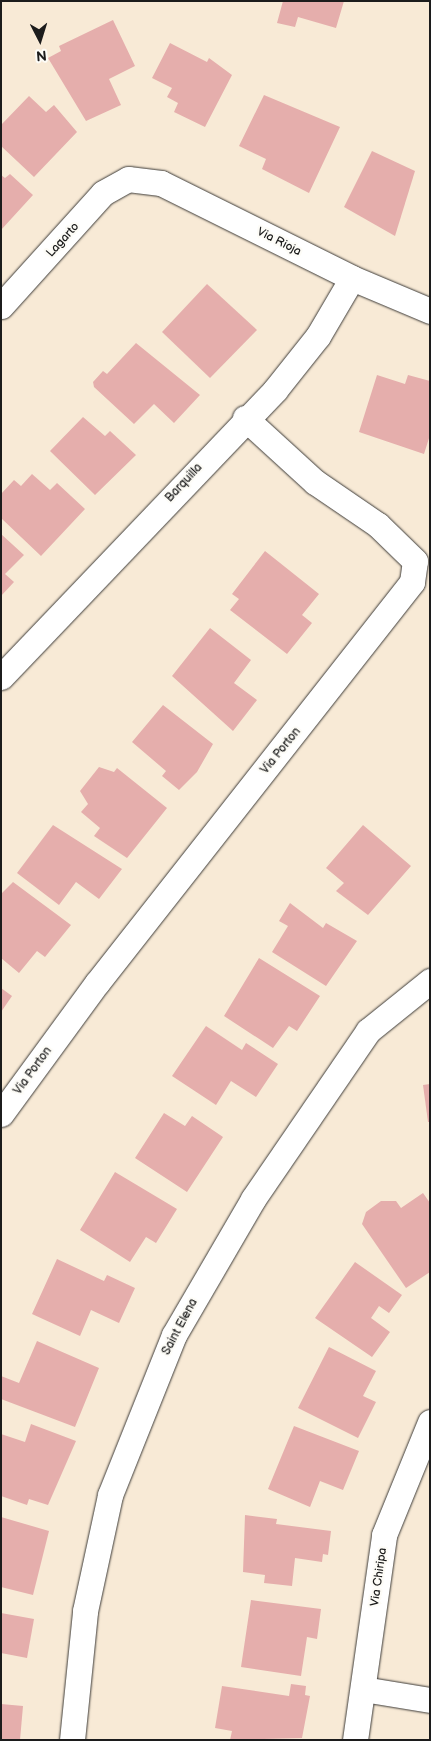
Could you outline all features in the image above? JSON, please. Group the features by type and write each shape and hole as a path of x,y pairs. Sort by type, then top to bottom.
{"street":[{"name":"Via Rioja","path":"128,180 161,183 352,278 430,311"},
{"name":"Lagarto","path":"1,306 103,194 128,180"},
{"name":"Barquilla","path":"1,677 245,418 318,336 352,278"},
{"name":"Via Porton","path":"1,1114 98,982 412,582 415,561 378,525 315,482 245,418"},
{"name":"Saint Elena","path":"72,1740 85,1611 110,1495 174,1335 252,1199 368,1031 430,981"},
{"name":"Via Chiripa","path":"355,1740 384,1535 430,1422"},
{"path":"363,1689 430,1700"}],"building":[{"path":"283,1 344,1 336,28 298,17 295,27 277,23"},
{"path":"113,20 135,66 109,79 121,105 86,121 48,58 61,51 59,46"},
{"path":"170,43 207,62 209,58 232,75 205,127 174,112 178,103 167,97 172,88 152,78"},
{"path":"264,95 340,127 309,193 262,169 266,159 239,146"},
{"path":"29,96 46,112 54,105 77,132 34,177 1,146 1,125"},
{"path":"372,151 415,171 395,236 344,207"},
{"path":"10,174 33,195 1,230 1,175 5,178"},
{"path":"207,284 257,330 210,378 162,332"},
{"path":"136,343 200,395 174,423 154,404 134,424 94,387 93,382 103,371 107,374"},
{"path":"377,375 405,384 408,375 430,381 430,435 424,454 359,432"},
{"path":"83,417 105,436 110,431 136,455 95,495 50,451"},
{"path":"32,474 50,490 57,483 85,509 41,556 1,518 1,494 14,480 21,486"},
{"path":"1,534 24,555 5,574 14,582 1,596"},
{"path":"265,551 319,594 302,615 312,623 287,654 230,610 239,599 232,594"},
{"path":"210,628 251,660 234,683 257,700 233,731 172,676"},
{"path":"163,705 213,744 197,772 179,790 162,776 166,771 132,742"},
{"path":"99,767 114,772 117,768 167,808 127,858 94,836 100,828 81,812 88,804 80,791"},
{"path":"53,825 122,869 99,899 76,882 59,905 17,873"},
{"path":"363,825 411,866 368,915 336,891 344,883 326,868"},
{"path":"13,882 71,925 45,957 37,951 19,973 1,958 1,894"},
{"path":"290,903 323,928 326,923 357,941 326,986 272,952 288,926 279,921"},
{"path":"259,958 320,996 297,1031 289,1026 273,1048 224,1016"},
{"path":"1,988 12,996 1,1012"},
{"path":"206,1026 242,1050 246,1043 278,1064 256,1097 231,1081 216,1105 172,1076"},
{"path":"430,1084 430,1122 428,1122 423,1085"},
{"path":"164,1113 185,1126 192,1116 223,1137 187,1192 135,1158"},
{"path":"115,1172 177,1209 156,1243 146,1237 130,1262 80,1230"},
{"path":"423,1193 430,1203 430,1272 406,1288 362,1224 366,1212 381,1201 396,1201 401,1208"},
{"path":"57,1259 104,1281 107,1275 135,1288 119,1323 91,1310 80,1336 32,1314"},
{"path":"355,1262 402,1295 389,1313 379,1306 371,1318 390,1332 372,1357 315,1318"},
{"path":"37,1341 99,1368 75,1427 1,1399 1,1376 19,1383"},
{"path":"329,1347 376,1371 363,1396 376,1402 358,1438 298,1408"},
{"path":"31,1424 76,1441 48,1505 29,1499 27,1505 1,1496 1,1434 25,1442"},
{"path":"294,1426 359,1451 343,1490 320,1481 310,1507 268,1489"},
{"path":"245,1515 277,1519 276,1524 331,1531 328,1555 323,1554 322,1562 295,1558 292,1586 264,1583 265,1575 243,1572"},
{"path":"1,1517 49,1531 33,1595 1,1587"},
{"path":"251,1600 321,1609 317,1639 307,1637 301,1676 241,1667"},
{"path":"1,1613 34,1619 27,1658 1,1653"},
{"path":"291,1684 306,1686 305,1695 310,1696 302,1738 230,1740 232,1731 215,1728 222,1686 289,1696"},
{"path":"1,1704 23,1706 20,1740 1,1740"}]}
